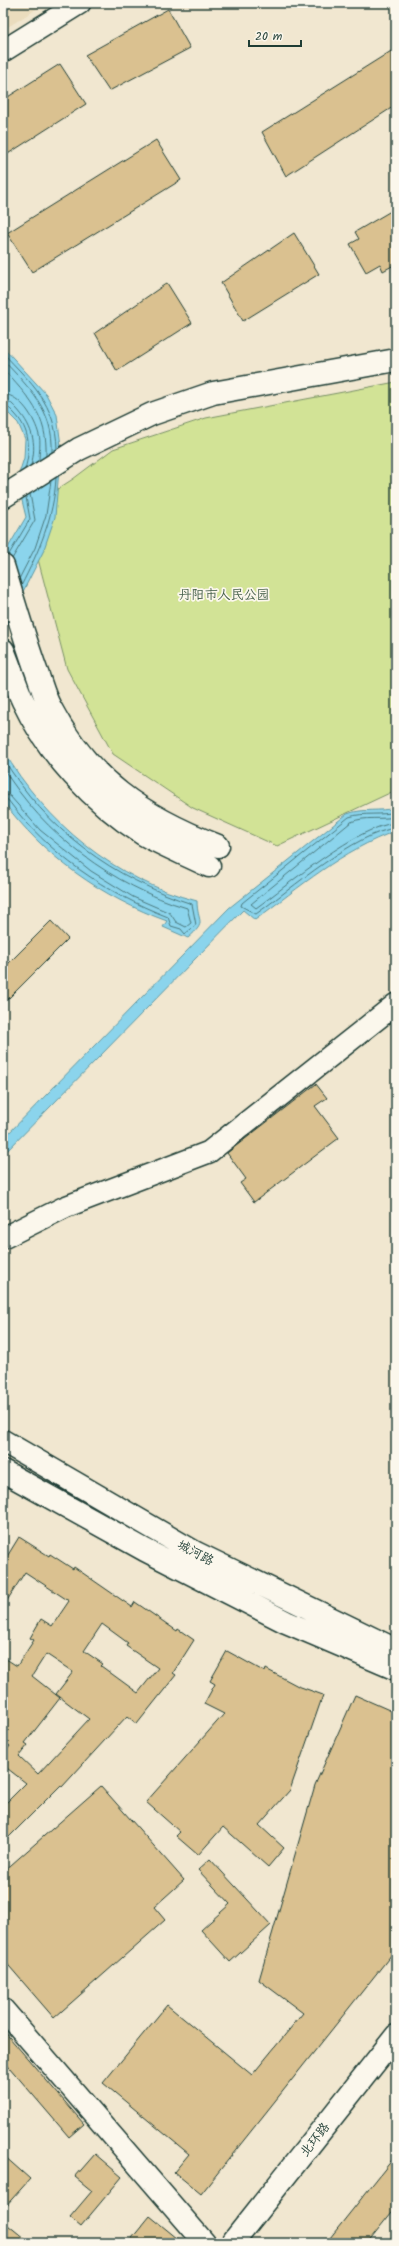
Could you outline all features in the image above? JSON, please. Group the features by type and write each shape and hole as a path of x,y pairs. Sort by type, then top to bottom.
{"main road":[{"path":"5,495 68,456 152,414 212,393 396,360"},
{"path":"3,566 49,706 71,742 101,777 138,807 181,831 218,846"},
{"path":"3,650 23,701 54,753 84,785 108,808 144,834 209,866"},
{"name":"城河路","path":"3,1441 196,1553 396,1650"},
{"name":"城河路","path":"3,1471 145,1550 286,1622 396,1669"},
{"name":"北环路","path":"232,2243 396,2036"}],"street":[{"path":"3,51 80,3"},
{"path":"3,1238 65,1207 209,1152 396,1004"},
{"path":"3,2009 205,2243"}],"shaded area":[{"path":"3,3 46,3 3,30"}],"green space":[{"name":"丹阳市人民公园","path":"396,382 396,790 277,846 193,808 113,754 67,669 25,510 73,479 113,449 206,418"}],"water":[{"path":"3,347 46,394 57,415 61,446 55,517 43,552 3,631 3,556 26,517 17,480 24,458 25,439 18,423 3,408"},
{"path":"3,750 20,777 40,801 85,845 138,879 197,901 200,921 198,928 188,938 163,927 167,921 120,900 98,887 76,873 36,840 3,801"},
{"path":"396,808 396,831 358,848 322,870 255,920 243,910 3,1155 3,1139 229,908 347,814 359,811"}],"building":[{"path":"168,9 190,48 109,91 85,55"},
{"path":"396,48 396,105 286,176 262,132"},
{"path":"60,64 86,104 3,157 3,100"},
{"path":"156,140 181,180 32,272 7,233"},
{"path":"396,208 396,264 383,271 380,264 366,272 350,244 359,239 355,232"},
{"path":"294,233 319,274 243,321 221,283"},
{"path":"167,283 192,323 117,371 95,333"},
{"path":"51,921 68,939 3,1004 3,969"},
{"path":"316,1084 327,1098 315,1106 339,1138 254,1202 240,1183 246,1179 227,1153"},
{"path":"19,1537 49,1556 50,1554 73,1569 74,1567 132,1607 135,1602 177,1631 178,1629 194,1640 173,1673 176,1675 137,1724 127,1716 62,1787 61,1785 3,1843 3,1806 26,1783 3,1765 3,1755 10,1746 3,1740 3,1657 17,1666 34,1640 30,1638 41,1619 52,1626 69,1601 25,1572 3,1607 3,1563","holes":["102,1624 128,1643 126,1646 158,1668 138,1693 101,1666 103,1664 84,1651","46,1654 73,1672 56,1694 89,1719 38,1774 19,1756 28,1745 25,1743 60,1698 32,1676"]},
{"path":"227,1651 265,1672 266,1669 298,1686 323,1695 290,1790 259,1825 284,1848 268,1867 223,1827 198,1855 176,1836 180,1832 146,1802 224,1714 204,1704 215,1684 210,1681"},
{"path":"355,1695 396,1713 396,1949 201,2194 174,2172 189,2154 103,2083 167,2005 252,2075 303,2013 259,1980 315,1785"},
{"path":"101,1786 184,1880 154,1907 165,1920 54,2018 3,1959 3,1872"},
{"path":"210,1859 271,1925 230,1962 201,1930 230,1904 198,1870"},
{"path":"3,2030 84,2124 69,2137 3,2060"},
{"path":"95,2154 122,2177 81,2226 70,2217 92,2191 75,2177"},
{"path":"3,2155 30,2179 3,2209"},
{"path":"396,2155 396,2207 367,2243 326,2243"},
{"path":"150,2216 183,2243 128,2243"},
{"path":"3,2221 30,2243 3,2243"}]}
